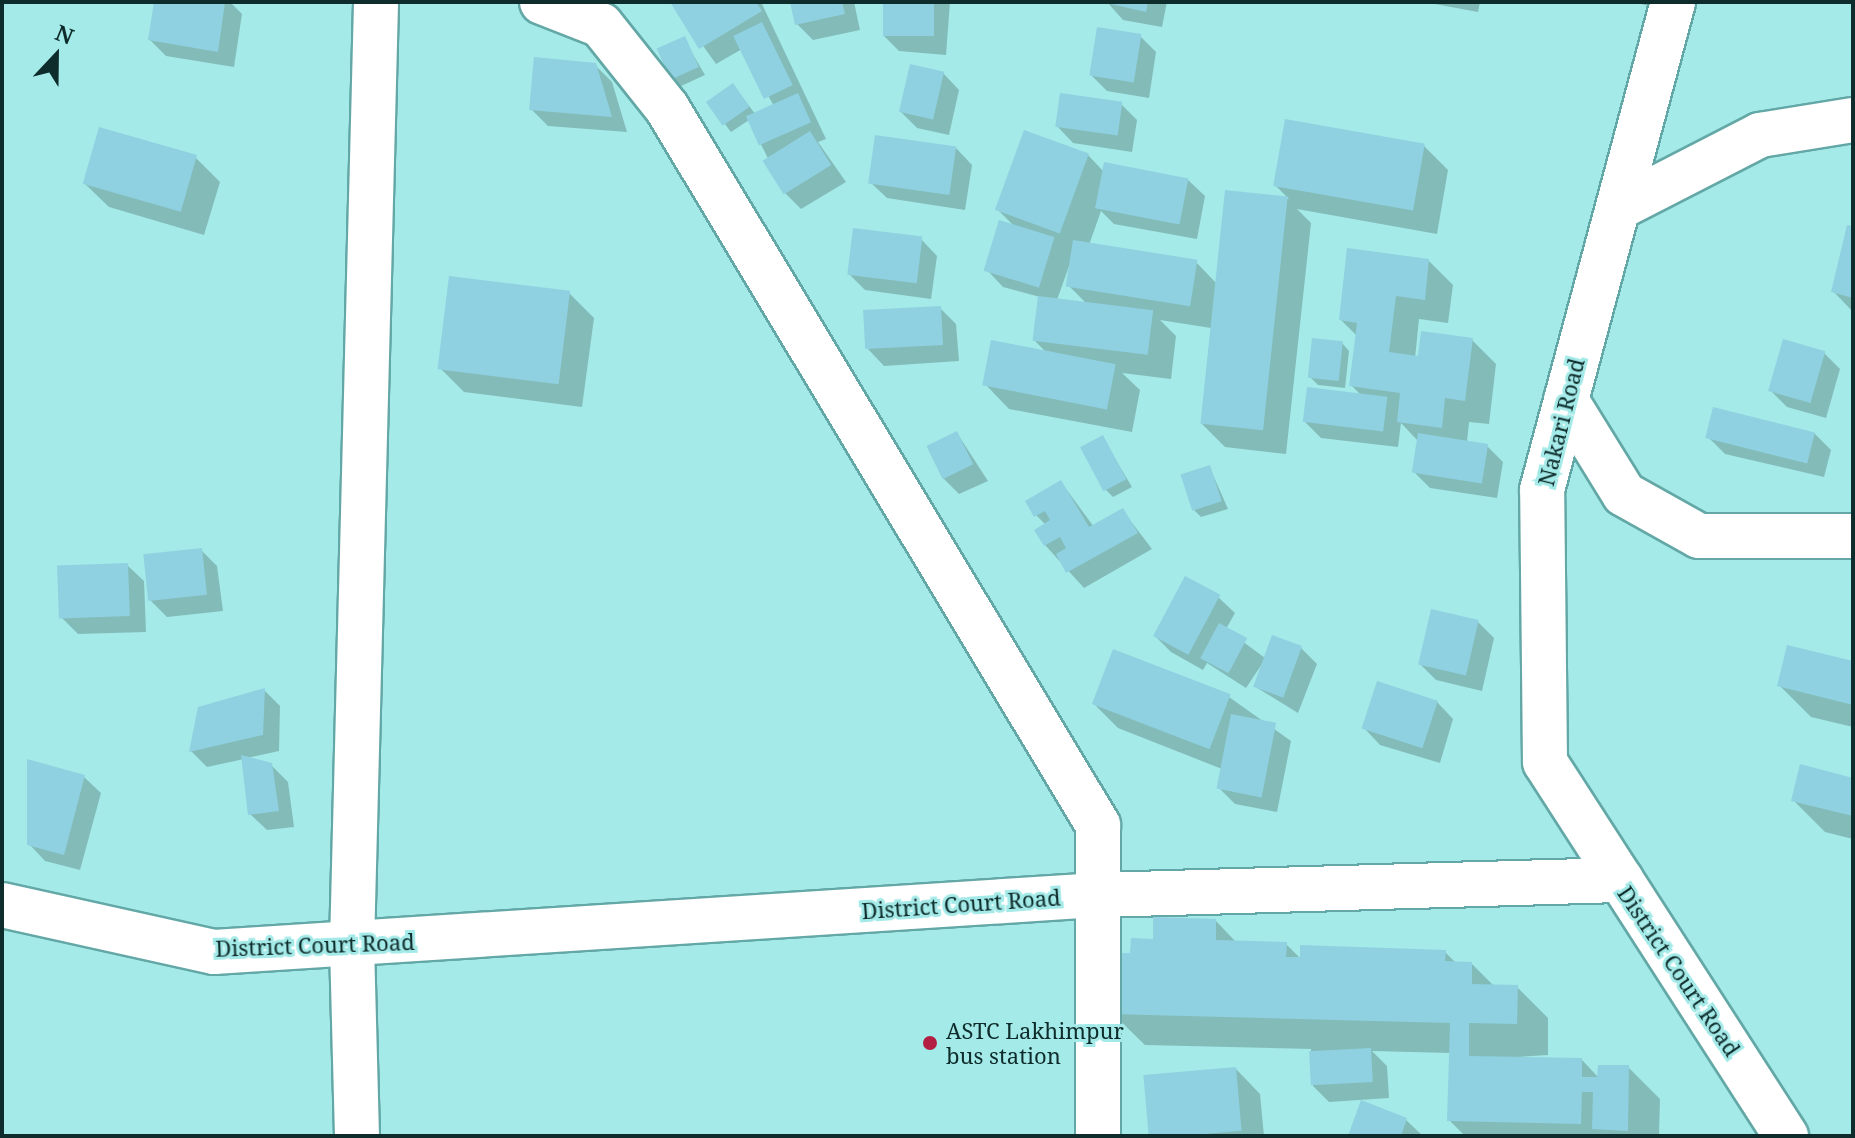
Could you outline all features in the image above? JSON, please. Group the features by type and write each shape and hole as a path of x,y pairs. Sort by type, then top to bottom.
{"street":[{"path":"357,1136 352,945 376,2"},
{"path":"542,2 601,25 667,108 1098,825 1098,1136"},
{"name":"Nakari Road","path":"1621,880 1545,762 1542,490 1673,2"},
{"path":"1618,208 1760,135 1853,120"},
{"path":"1566,400 1624,494 1699,536 1853,536"},
{"name":"District Court Road","path":"2,905 214,952 1099,895 1621,880 1786,1136"}],"building":[{"path":"154,2 225,2 218,52 148,40"},
{"path":"670,2 756,2 762,11 699,49"},
{"path":"790,2 842,2 845,14 795,25"},
{"path":"883,2 934,2 934,36 883,36"},
{"path":"1102,2 1148,2 1146,12"},
{"path":"762,22 793,85 764,99 733,36"},
{"path":"1097,27 1141,34 1134,82 1089,75"},
{"path":"685,36 699,67 671,80 657,49"},
{"path":"534,57 596,63 612,117 529,110"},
{"path":"910,64 944,72 933,120 899,112"},
{"path":"733,83 750,107 723,126 706,102"},
{"path":"798,93 811,122 759,145 746,116"},
{"path":"1060,93 1122,102 1118,135 1055,127"},
{"path":"1285,119 1425,144 1413,211 1273,186"},
{"path":"99,127 197,155 181,212 83,184"},
{"path":"1024,130 1089,154 1060,233 995,210"},
{"path":"810,131 831,165 784,195 763,161"},
{"path":"875,135 956,146 949,195 868,184"},
{"path":"1104,162 1188,178 1179,225 1095,208"},
{"path":"1225,190 1288,197 1263,430 1200,424"},
{"path":"999,220 1054,237 1039,288 984,271"},
{"path":"1847,225 1853,226 1853,298 1831,292"},
{"path":"853,228 922,237 917,283 847,275"},
{"path":"1073,240 1197,260 1190,306 1066,286"},
{"path":"1347,248 1429,259 1425,300 1396,296 1389,352 1418,356 1421,331 1473,338 1465,401 1445,398 1442,428 1397,422 1400,393 1349,386 1357,323 1339,320"},
{"path":"449,276 570,291 559,384 438,369"},
{"path":"1038,296 1153,310 1148,355 1033,341"},
{"path":"941,306 943,345 865,349 863,310"},
{"path":"1312,338 1343,341 1339,381 1308,378"},
{"path":"1783,339 1825,351 1810,403 1768,391"},
{"path":"991,340 1116,364 1107,409 982,385"},
{"path":"1307,387 1387,397 1383,432 1303,422"},
{"path":"1713,407 1815,432 1807,463 1705,438"},
{"path":"957,431 973,464 943,479 926,446"},
{"path":"1418,433 1488,444 1482,484 1412,473"},
{"path":"1103,435 1126,479 1104,491 1080,447"},
{"path":"1210,465 1222,501 1192,511 1181,475"},
{"path":"1061,480 1089,527 1123,508 1138,533 1066,573 1056,554 1066,548 1060,537 1044,546 1034,530 1050,520 1045,511 1034,517 1025,501"},
{"path":"202,548 207,595 148,601 143,554"},
{"path":"128,563 130,616 59,618 57,565"},
{"path":"1185,576 1220,595 1188,655 1153,636"},
{"path":"1431,609 1479,620 1466,676 1418,665"},
{"path":"1219,623 1247,638 1228,673 1200,658"},
{"path":"1272,635 1302,646 1283,698 1253,687"},
{"path":"1787,645 1853,661 1853,705 1777,686"},
{"path":"1113,649 1231,694 1209,749 1092,704"},
{"path":"1377,681 1438,701 1422,748 1362,729"},
{"path":"265,688 263,735 189,752 198,707"},
{"path":"1231,714 1276,723 1262,797 1216,789"},
{"path":"241,755 272,763 279,811 248,815"},
{"path":"27,759 85,775 64,855 27,845"},
{"path":"1800,764 1853,778 1853,816 1791,801"},
{"path":"1153,917 1216,919 1216,940 1287,942 1286,957 1300,957 1300,945 1446,950 1445,961 1472,962 1472,984 1518,985 1517,1024 1469,1023 1469,1056 1582,1058 1582,1077 1597,1077 1598,1065 1629,1065 1628,1131 1592,1129 1593,1092 1582,1092 1581,1124 1447,1121 1450,1023 1111,1014 1113,953 1130,953 1131,938 1153,939"},
{"path":"1371,1048 1373,1082 1311,1085 1309,1051"},
{"path":"1236,1067 1242,1131 1149,1136 1143,1075"},
{"path":"1361,1100 1407,1118 1401,1136 1348,1136"}],"place":[{"name":"ASTC Lakhimpur bus station","path":"930,1043"}]}
